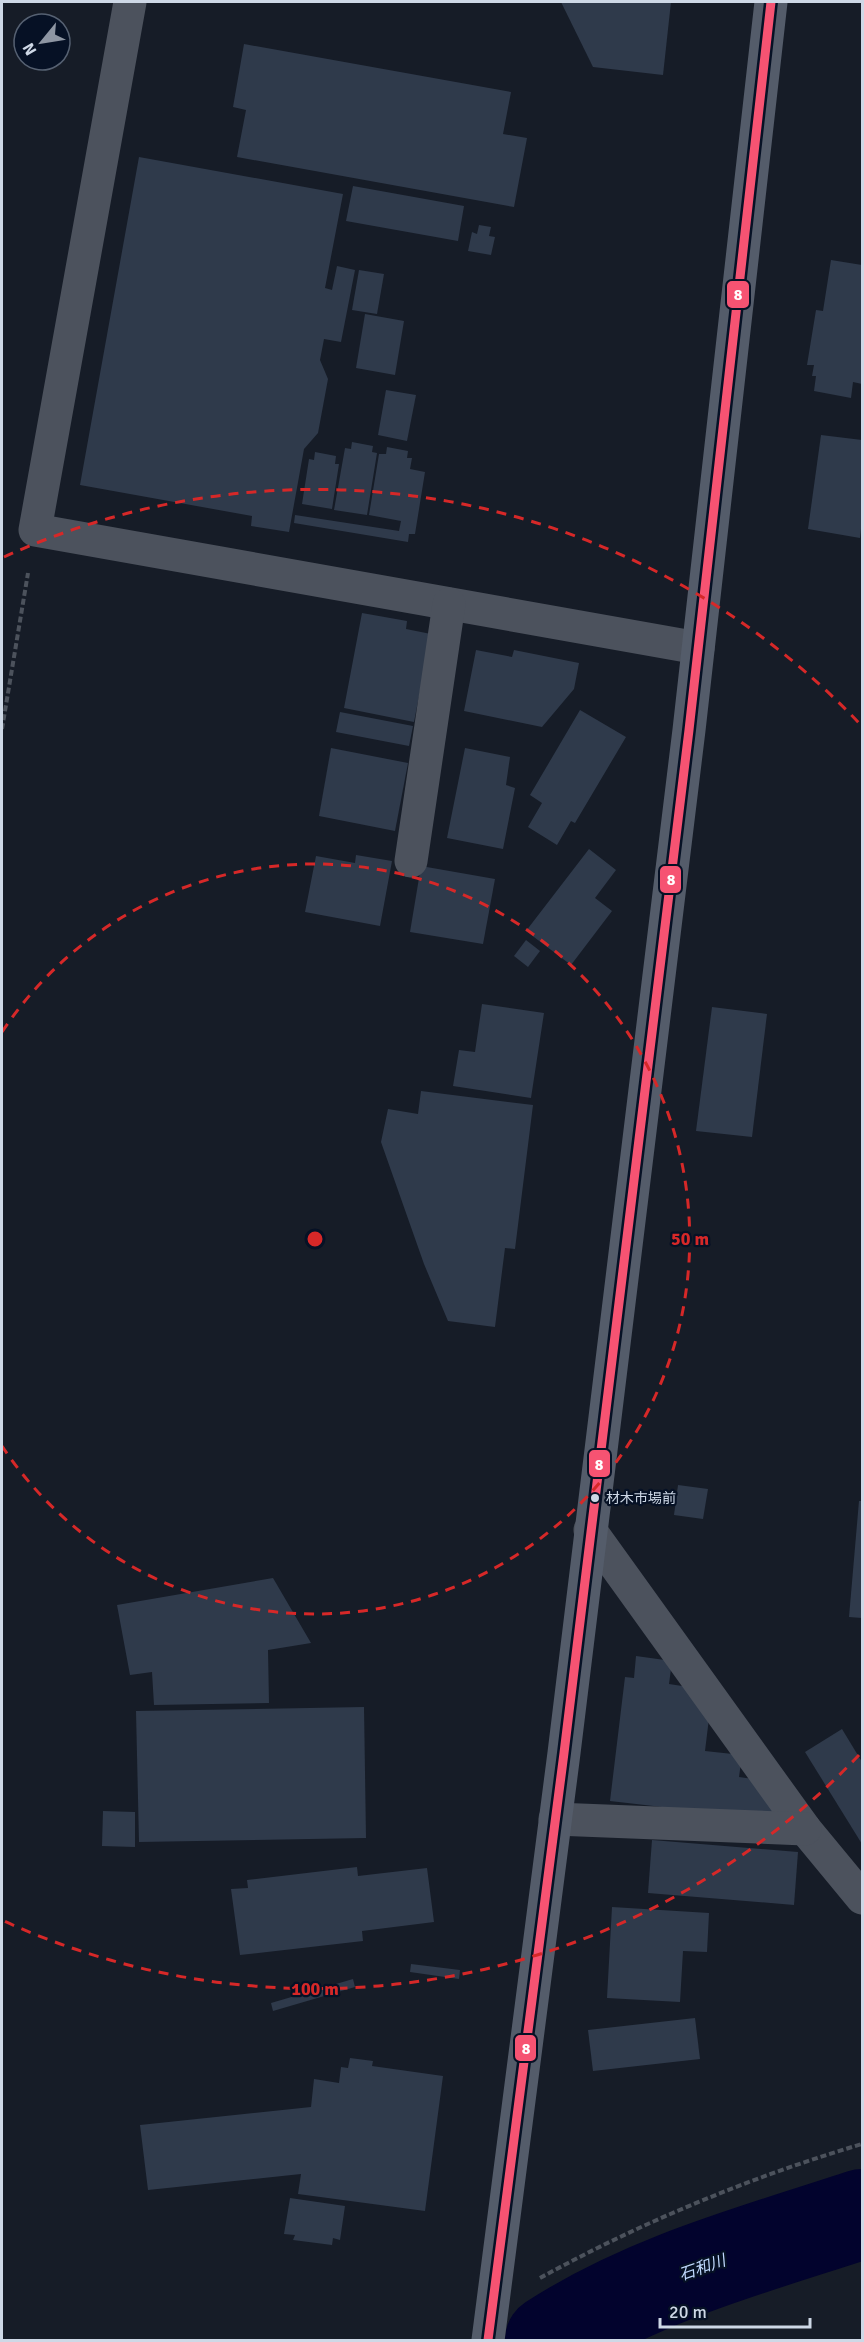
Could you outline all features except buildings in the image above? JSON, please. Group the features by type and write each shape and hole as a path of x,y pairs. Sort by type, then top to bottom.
{"highway":[{"path":"491,2322 698,648 771,2"}],"street":[{"path":"130,2 35,530 698,648"},
{"path":"411,861 449,604"},
{"path":"590,1530 806,1829 862,1898"},
{"path":"555,1819 806,1829"}],"path":[{"path":"2,729 35,530"},
{"path":"491,2322 597,2247 785,2167 862,2144"}],"waterway":[{"name":"石和川","path":"550,2340 586,2318 663,2282 742,2253 862,2214"}],"transit line":[{"name":"8","path":"488,2340 564,1753 689,730 771,2"}],"place":[{"name":"材木市場前","path":"595,1498"}]}
